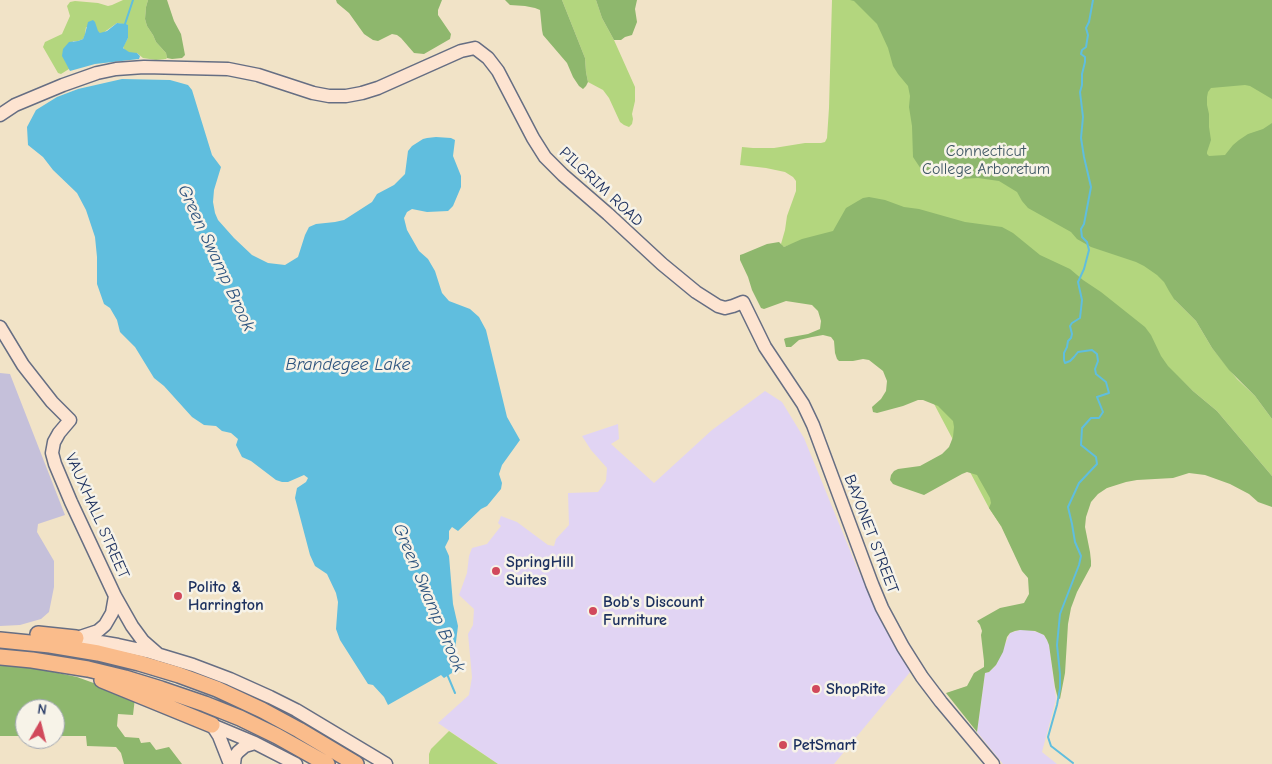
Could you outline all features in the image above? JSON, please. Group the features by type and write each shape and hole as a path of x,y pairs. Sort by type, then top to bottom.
{"highway":[{"path":"0,635 40,634 76,638"},
{"path":"0,640 98,653 190,679 234,696 356,764"},
{"path":"0,657 63,665 125,678 161,689 205,704 272,734 327,764"},
{"path":"63,665 212,725"}],"street":[{"name":"PILGRIM ROAD","path":"0,115 14,104 98,72 144,67 228,70 258,75 313,93 329,96 346,96 378,88 461,51 475,48 488,58 498,71 545,158 662,264 696,292 718,306 726,308 742,302"},
{"name":"BAYONET STREET","path":"742,302 765,347 803,404 813,425 872,584 882,608 903,647 922,677 993,764"},
{"name":"VAUXHALL STREET","path":"0,327 23,365 52,402 70,420 55,438 52,449 53,457 115,596"},
{"path":"76,638 89,635 104,627 112,613 115,596"},
{"path":"115,596 143,641 159,654"},
{"path":"76,638 127,646 159,654 206,670 270,697 308,717 386,764"},
{"path":"212,725 255,743 296,764"},
{"path":"212,725 219,736 230,764"},
{"path":"234,764 235,756 238,752 246,746 255,743"}],"shaded area":[{"path":"0,373 10,374 65,515 38,524 37,532 54,561 54,587 49,612 41,619 20,625 0,626"},
{"path":"765,391 782,402 804,438 858,570 911,671 834,764 498,764 438,723 469,695 472,677 468,634 473,625 474,609 459,595 467,573 472,548 487,544 501,526 498,523 501,516 517,522 548,545 554,546 556,539 569,525 568,493 598,492 606,481 607,468 591,450 582,436 618,424 619,439 611,444 654,483 712,430"},
{"path":"1020,630 1040,633 1044,635 1049,644 1056,699 1042,752 1057,764 1003,764 977,732 985,673 989,672 996,665 1010,633"}],"green space":[{"path":"123,0 148,0 145,19 147,26 156,42 166,53 167,58 156,60 143,58 137,53 129,53 125,50 123,47 128,38 128,25 117,23 103,33 86,27 83,39 73,41 65,61 69,69 61,74 58,73 43,47 45,42 62,34 70,16 67,6 70,2 98,3 108,6"},
{"path":"148,0 167,0 174,21 181,34 185,55 182,58 167,58 166,53 156,42 145,19"},
{"path":"336,0 442,0 438,15 451,34 450,39 424,54 414,53 397,35 392,34 378,41 373,40 364,34 349,13"},
{"path":"505,0 562,0 585,58 588,82 583,89 573,77 567,63 543,35 540,10 510,5"},
{"path":"562,0 596,0 602,18 635,87 633,119 629,127 620,122 609,98 603,90 588,82 585,58"},
{"path":"596,0 637,0 635,9 637,22 632,35 621,40 614,40 602,18"},
{"name":"Connecticut College Arboretum","path":"832,0 1272,0 1272,281 1175,300 1196,321 1212,348 1237,379 1255,396 1272,419 1272,476 1217,411 1172,371 1225,445 1001,526 989,508 932,400 809,238 784,247 782,246 787,216 796,191 796,181 785,172 740,165 742,147 774,148 825,142 827,138 829,108"},
{"name":"Connecticut College Arboretum","path":"850,0 1272,0 1272,99 1245,85 1211,88 1207,97 1211,140 1207,154 1209,156 1225,155 1239,140 1272,123 1272,419 1255,396 1229,370 1212,348 1196,321 1174,299 1164,282 1157,275 1136,262 1091,247 1077,239 1071,232 1028,208 1017,192 999,181 978,178 960,179 921,169 913,157 908,86 893,66 888,48 877,24 854,1"},
{"path":"869,197 965,222 1002,227 1013,233 1040,255 1070,269 1145,327 1168,366 1193,391 1217,411 1272,476 1272,507 1258,502 1249,494 1230,484 1205,475 1189,473 1173,478 1126,482 1107,488 1098,494 1091,502 1086,517 1085,527 1091,566 1071,608 1068,624 1065,673 1060,699 1055,687 1049,645 1044,635 1035,631 1015,631 1007,637 1003,652 996,665 989,672 985,673 977,732 946,693 967,686 974,673 984,667 982,631 977,621 1000,608 1024,603 1029,594 1028,578 1022,571 1001,526 989,508 990,498 977,475 967,472 924,495 893,484 890,480 891,475 898,469 920,466 942,454 949,447 953,437 953,421 938,406 923,400 877,413 873,412 872,407 881,399 886,391 887,381 883,371 869,360 839,361 835,353 834,341 831,337 823,335 812,337 799,340 791,347 786,347 784,339 808,334 820,329 821,321 818,311 812,305 786,301 764,309 761,308 740,260 740,255 767,244 779,242 784,247 802,239 833,231 846,208 863,198"},
{"path":"0,665 35,668 77,677 135,698 133,715 118,714 117,726 125,737 139,738 141,743 150,742 156,750 169,747 182,764 124,764 121,753 116,747 87,746 86,736 65,736 65,699 15,699 15,736 0,736"},
{"path":"449,731 498,764 429,764 431,749"}],"water":[{"path":"93,20 100,33 107,31 117,23 128,25 128,38 123,48 129,52 137,53 140,56 139,59 95,64 70,71 62,56 63,49 69,42 83,39 88,22"},
{"name":"Brandegee Lake","path":"122,79 170,80 188,85 192,90 212,155 221,167 214,190 213,202 218,220 252,255 268,263 285,265 298,257 309,227 316,224 344,220 372,202 377,194 394,185 405,174 408,151 412,146 427,138 451,138 455,140 453,156 461,176 461,187 453,206 448,211 427,212 412,209 407,212 404,218 407,230 419,251 428,259 435,271 442,293 449,301 470,309 479,317 486,330 507,417 520,440 502,465 499,474 502,483 501,489 487,506 481,509 458,531 452,527 449,531 449,539 445,547 449,556 453,604 458,626 452,673 444,678 441,675 388,705 384,697 373,685 368,684 340,640 336,629 338,602 336,593 327,574 315,566 310,555 295,498 297,488 306,482 308,478 304,475 288,482 276,480 251,461 242,457 236,445 238,439 231,433 222,431 216,426 204,425 192,417 164,386 154,378 135,347 120,332 117,320 110,308 104,304 97,284 95,237 86,210 77,193 53,170 43,157 28,145 27,127 36,110 57,97 78,89"}],"waterway":[{"name":"Green Swamp Brook","path":"125,24 133,0"},
{"path":"1073,763 1051,746 1048,737 1060,688 1057,645 1060,614 1081,556 1075,542 1068,507 1079,483 1097,464 1096,457 1081,445 1082,428 1091,418 1099,418 1103,412 1097,397 1109,393 1106,382 1096,374 1097,354 1092,350 1078,352 1070,361 1065,363 1064,360 1064,353 1072,334 1070,326 1080,318 1082,300 1078,282 1089,250 1087,242 1082,237 1081,229 1084,224 1091,187 1081,138 1083,117 1080,92 1085,62 1085,57 1081,54 1082,50 1086,47 1088,35 1086,28 1093,0"},
{"name":"Green Swamp Brook","path":"447,674 455,693"}],"place":[{"name":"SpringHill Suites","path":"496,571"},
{"name":"Polito & Harrington","path":"178,596"},
{"name":"Bob's Discount Furniture","path":"593,611"},
{"name":"ShopRite","path":"816,689"},
{"name":"PetSmart","path":"783,745"}]}
